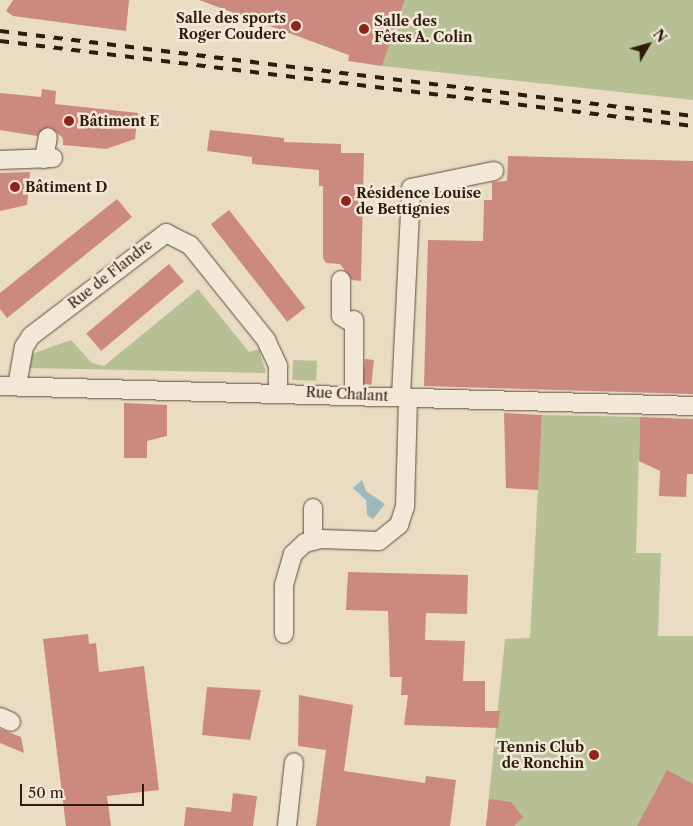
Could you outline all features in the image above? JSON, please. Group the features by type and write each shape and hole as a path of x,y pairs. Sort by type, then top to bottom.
{"street":[{"path":"0,160 48,158 48,137"},
{"path":"284,634 284,585 293,554 313,541 379,541 399,525 405,507 404,396 411,188 494,172"},
{"name":"Rue de Flandre","path":"9,386 24,347 31,336 166,233 190,245 266,340 278,366 278,391"},
{"path":"340,280 341,316 354,322 354,394"},
{"name":"Rue Chalant","path":"9,386 278,391 693,406"},
{"path":"313,508 313,541"},
{"path":"287,826 294,762"}],"green space":[{"path":"405,0 693,0 693,100 382,66"},
{"path":"198,289 249,352 259,349 266,373 30,368 32,354 71,340 92,363 104,366"},
{"path":"293,360 317,361 316,381 292,380"},
{"path":"542,415 640,417 636,553 661,553 658,636 693,636 693,826 486,826 505,639 530,638"}],"water":[{"path":"362,480 366,491 385,504 373,519 367,515 366,500 353,488"}],"building":[{"path":"13,0 129,0 126,31 13,16 6,11"},
{"path":"199,0 405,0 382,66 348,61 349,55"},
{"name":"Bâtiment E","path":"42,89 56,91 55,104 138,113 135,139 106,149 63,145 63,138 50,127 37,136 0,130 0,93 41,97"},
{"name":"Résidence Louise de Bettignies","path":"210,130 284,138 284,142 341,144 341,153 364,153 361,281 352,280 340,264 326,263 323,258 323,186 319,186 319,170 252,164 252,157 207,151"},
{"path":"508,156 693,161 693,394 424,386 428,240 483,241 484,200 492,200 492,182 507,181"},
{"name":"Bâtiment D","path":"30,172 27,205 0,211 0,173"},
{"path":"117,199 132,217 7,318 0,309 0,293"},
{"path":"229,210 305,308 287,322 211,224"},
{"path":"169,264 184,282 101,351 86,333"},
{"path":"365,359 374,360 371,385 362,384"},
{"path":"124,403 167,405 167,436 147,441 147,458 124,458"},
{"path":"504,413 542,415 538,490 506,488"},
{"path":"640,417 693,419 693,474 687,474 686,497 659,496 660,471 639,461"},
{"path":"348,572 468,575 467,614 426,613 425,640 465,641 463,681 485,681 485,711 500,711 498,728 404,725 408,695 401,695 402,677 390,677 388,611 346,610"},
{"path":"88,634 89,644 96,643 99,672 144,666 159,790 107,796 111,826 66,826 43,639"},
{"path":"207,687 261,690 250,740 202,735"},
{"path":"299,695 353,705 344,771 425,783 426,776 456,780 450,826 316,826 326,750 298,746"},
{"path":"0,729 21,737 24,753 0,743"},
{"path":"667,770 693,784 693,826 637,826"},
{"path":"233,793 257,796 253,826 184,826 186,807 231,812"},
{"path":"489,799 511,802 523,817 514,826 486,826"}],"railway":[{"path":"0,31 693,116"},
{"path":"0,41 693,126"}],"place":[{"name":"Salle des sports Roger Couderc","path":"296,26"},
{"name":"Salle des Fêtes A. Colin","path":"364,29"},
{"name":"Bâtiment E","path":"69,121"},
{"name":"Bâtiment D","path":"15,187"},
{"name":"Résidence Louise de Bettignies","path":"346,201"},
{"name":"Tennis Club de Ronchin","path":"594,755"}]}
